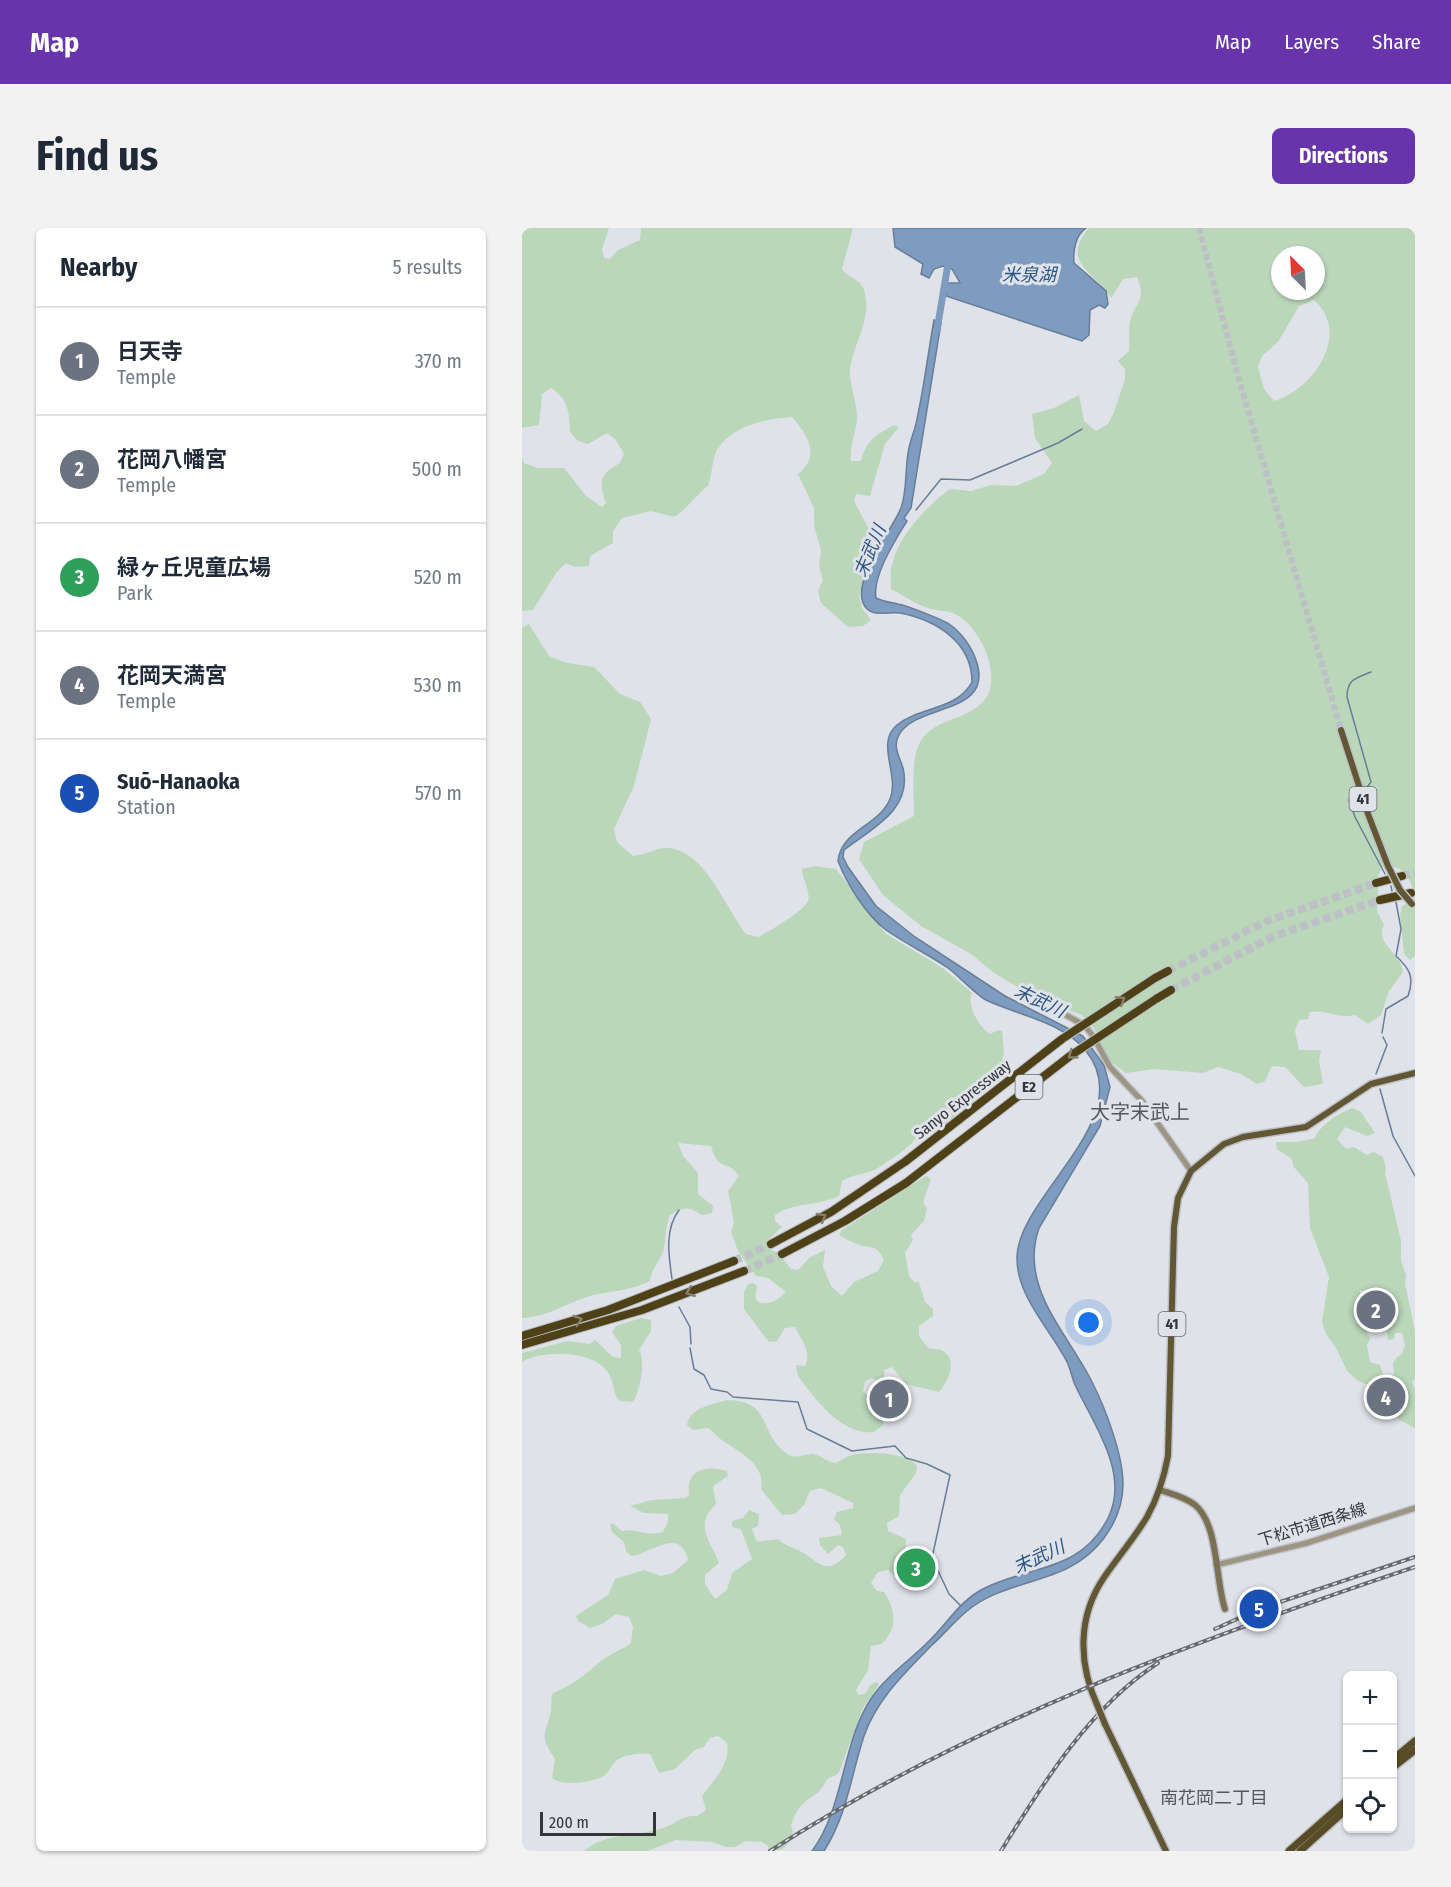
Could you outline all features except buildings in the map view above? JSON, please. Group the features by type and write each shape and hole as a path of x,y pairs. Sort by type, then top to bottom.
{"highway":[{"path":"1376,883 1402,876"},
{"path":"1380,900 1412,893"},
{"name":"Sanyo Expressway","path":"771,1244 831,1212 906,1161 1062,1039 1168,971"},
{"name":"Sanyo Expressway","path":"782,1254 845,1221 906,1183 1051,1071 1171,990"},
{"path":"522,1336 608,1310 735,1261"},
{"path":"522,1346 642,1310 744,1271"},
{"path":"1397,1757 1414,1748"},
{"path":"1397,1763 1414,1748"},
{"path":"1289,1851 1343,1803"},
{"path":"1300,1851 1343,1812"}],"main road":[{"name":"41","path":"1341,730 1368,814 1388,866 1400,890 1414,904"},
{"name":"41","path":"1166,1851 1098,1707 1087,1680 1083,1657 1088,1612 1103,1578 1140,1528 1160,1490 1169,1444 1174,1227 1178,1198 1191,1171 1224,1144 1243,1137 1306,1127 1371,1084 1415,1073"},
{"path":"1160,1490 1185,1499 1203,1515 1210,1534 1225,1609"}],"street":[{"path":"1062,1013 1084,1025 1093,1036 1110,1067 1142,1101 1191,1171"},
{"name":"下松市道西条線","path":"1216,1565 1307,1542 1415,1508"}],"green space":[{"path":"522,228 609,228 602,249 604,258 610,259 618,250 640,240 641,228 853,228 842,269 862,286 866,311 850,370 857,416 851,461 861,461 869,443 877,435 894,425 899,427 885,444 870,496 856,494 854,501 872,535 869,563 859,596 862,608 871,620 863,626 848,627 821,603 818,591 823,580 819,566 821,550 814,526 814,508 798,474 809,460 810,446 803,431 792,417 771,419 750,425 731,435 717,450 708,486 683,510 674,517 651,511 622,518 613,531 613,543 590,556 589,566 575,567 566,563 556,573 533,610 522,611 522,457 524,463 538,468 564,468 586,496 602,507 606,503 602,490 602,479 608,471 620,463 624,454 615,439 607,433 588,444 578,441 570,432 565,402 551,388 542,394 539,425 522,428"},
{"path":"1089,228 1415,228 1415,894 1410,882 1400,869 1382,867 1376,880 1377,911 1384,925 1382,931 1385,943 1398,960 1403,972 1389,991 1381,1015 1368,1024 1355,1015 1341,1016 1317,1011 1310,1012 1308,1019 1299,1020 1295,1031 1299,1050 1321,1050 1319,1061 1323,1084 1304,1087 1285,1067 1272,1066 1265,1081 1257,1084 1241,1074 1218,1067 1203,1073 1154,1069 1126,1073 1110,1061 1094,1028 1082,1015 1063,1008 1043,994 1024,991 993,972 971,954 921,926 883,895 859,859 864,842 914,816 914,762 923,738 937,726 981,704 988,694 991,682 991,669 987,655 974,630 965,620 952,613 923,606 891,589 891,568 900,543 923,513 950,489 971,491 991,485 1016,486 1044,474 1052,463 1035,438 1032,414 1054,408 1079,395 1084,421 1096,431 1108,424 1114,412 1125,379 1125,369 1118,361 1129,351 1129,325 1139,301 1140,285 1137,277 1123,279 1111,298 1083,266 1078,250","holes":["1314,300 1325,314 1329,329 1328,344 1323,359 1302,385 1274,401 1264,389 1258,367 1262,356 1278,342 1299,306"]},
{"path":"529,624 549,656 567,663 594,667 620,694 640,702 651,719 634,786 614,829 617,842 633,856 663,848 686,853 706,872 746,934 758,937 793,915 808,901 802,869 814,866 836,869 886,934 944,969 972,993 972,1009 982,1026 990,1034 998,1030 1002,1031 1004,1052 999,1074 975,1100 964,1123 945,1134 923,1122 915,1139 899,1154 876,1169 842,1181 839,1196 790,1208 775,1215 775,1221 782,1227 767,1241 771,1250 778,1253 791,1269 798,1270 809,1258 825,1250 823,1267 831,1286 842,1296 854,1282 878,1271 884,1260 875,1249 862,1246 839,1235 842,1230 926,1176 931,1179 923,1202 927,1209 924,1221 911,1235 913,1240 905,1253 909,1276 914,1282 919,1282 925,1302 933,1309 933,1316 919,1326 919,1336 928,1348 942,1350 948,1355 950,1372 939,1392 906,1384 892,1367 884,1370 884,1383 871,1378 865,1382 863,1391 877,1406 883,1417 883,1425 874,1432 862,1432 840,1422 821,1405 798,1376 796,1365 805,1366 807,1351 795,1327 785,1328 777,1341 769,1342 744,1309 744,1292 748,1284 753,1283 757,1286 755,1297 758,1302 762,1303 773,1302 786,1292 768,1278 756,1276 738,1251 731,1232 734,1222 728,1191 739,1176 717,1160 711,1146 678,1143 683,1156 698,1173 698,1194 713,1206 712,1213 701,1215 686,1209 670,1215 664,1250 650,1281 630,1288 593,1295 541,1315 522,1318 522,628"},
{"path":"1415,896 1415,956 1410,960 1404,954 1400,915 1402,906"},
{"path":"1352,1108 1361,1112 1375,1133 1367,1136 1345,1127 1337,1139 1346,1149 1354,1147 1367,1155 1374,1152 1383,1157 1401,1241 1401,1261 1406,1275 1405,1284 1415,1331 1415,1379 1412,1382 1415,1389 1415,1428 1398,1419 1394,1390 1384,1391 1358,1381 1347,1371 1326,1334 1322,1322 1329,1277 1310,1228 1308,1183 1293,1166 1292,1159 1277,1149 1276,1142 1298,1142 1315,1138 1325,1124","holes":["1360,1290 1383,1300 1388,1340 1394,1339 1395,1333 1402,1333 1405,1346 1402,1354 1393,1363 1394,1375 1384,1377 1380,1365 1370,1362 1367,1345 1370,1339 1360,1315"]},
{"path":"641,1318 651,1320 651,1331 639,1350 642,1361 641,1376 633,1402 620,1401 610,1376 604,1367 594,1361 569,1354 556,1354 543,1355 522,1362 522,1353 567,1341 590,1344 595,1340 613,1357 621,1358 621,1345 612,1332 616,1326"},
{"path":"727,1400 752,1406 763,1419 777,1445 790,1455 797,1457 813,1454 835,1463 850,1456 877,1453 896,1455 912,1461 917,1466 916,1473 900,1495 899,1516 887,1523 888,1531 906,1539 904,1574 894,1575 888,1570 878,1572 871,1583 877,1591 884,1592 894,1619 891,1631 882,1644 871,1646 868,1670 856,1690 859,1695 866,1693 870,1685 877,1682 879,1685 863,1708 839,1772 829,1778 819,1792 798,1810 791,1826 793,1831 790,1841 783,1849 768,1851 768,1846 762,1842 746,1841 735,1847 726,1847 712,1842 675,1840 648,1851 584,1851 602,1841 653,1831 683,1818 697,1816 706,1810 702,1796 724,1764 728,1750 727,1743 718,1736 710,1738 704,1747 695,1750 675,1769 659,1773 650,1754 638,1754 620,1758 605,1775 594,1780 571,1783 552,1778 555,1759 545,1740 545,1731 553,1693 573,1683 605,1658 631,1643 633,1627 629,1617 616,1614 602,1624 590,1628 578,1621 576,1616 608,1595 615,1579 644,1570 661,1576 673,1573 688,1560 684,1550 678,1544 671,1543 631,1556 626,1551 624,1542 612,1532 610,1525 612,1523 622,1531 651,1534 663,1532 668,1522 668,1514 644,1513 630,1506 652,1500 686,1498 689,1495 689,1486 694,1474 705,1469 719,1469 727,1471 728,1476 713,1486 716,1504 709,1512 705,1527 708,1540 719,1563 705,1575 705,1584 715,1599 727,1590 732,1573 752,1559 741,1529 732,1527 732,1521 743,1518 749,1510 759,1514 758,1526 752,1529 757,1542 778,1539 827,1566 839,1562 846,1555 843,1547 838,1545 828,1554 820,1545 819,1538 842,1535 840,1525 834,1519 837,1512 853,1508 853,1503 821,1488 810,1491 804,1505 795,1514 782,1515 761,1489 760,1473 750,1460 708,1428 693,1430 687,1425 692,1414 697,1410"}],"water":[{"name":"米泉湖","path":"893,228 1086,228 1077,239 1074,263 1106,291 1108,304 1105,308 1099,305 1090,310 1089,335 1082,341 946,296 946,283 960,283 952,269 943,266 934,269 929,278 921,274 923,264 895,247"},
{"path":"934,320 941,323 911,508 904,518 907,521 881,569 876,598 903,605 953,627 971,650 976,660 979,678 974,691 964,700 919,718 906,726 897,741 903,768 902,796 887,817 844,850 843,857 876,906 915,937 1005,996 1083,1036 1104,1065 1110,1087 1100,1126 1039,1228 1034,1250 1035,1271 1049,1310 1093,1384 1113,1433 1120,1460 1123,1491 1112,1526 1090,1554 1056,1573 983,1600 967,1611 901,1677 876,1710 864,1736 843,1810 832,1838 824,1851 812,1851 832,1812 857,1725 879,1688 925,1645 961,1605 975,1594 1001,1581 1053,1565 1084,1548 1098,1535 1109,1516 1114,1500 1115,1483 1107,1449 1076,1387 1067,1362 1028,1299 1018,1271 1017,1257 1022,1233 1088,1130 1098,1103 1099,1077 1086,1051 1066,1033 984,999 948,968 886,930 871,916 858,898 838,861 846,842 878,816 890,799 892,780 888,741 891,732 906,719 957,698 972,682 966,655 950,635 939,627 913,616 900,613 874,613 866,608 861,593 868,568 903,502 907,461"}],"waterway":[{"name":"末武川","path":"937,330 948,264 945,259"},
{"path":"916,510 941,479 970,480 1058,443 1082,429"},
{"path":"1365,790 1371,782 1347,691 1357,678 1371,672"},
{"path":"1353,795 1349,800 1355,817 1385,874"},
{"path":"1391,886 1392,891"},
{"path":"1382,1033 1386,1009 1408,996 1411,983 1410,973 1396,956 1401,929 1396,902"},
{"path":"1376,1074 1387,1045 1383,1037"},
{"path":"1380,1089 1393,1136 1415,1176"},
{"path":"672,1279 669,1235 679,1210"},
{"path":"679,1307 690,1327 691,1344"},
{"path":"690,1348 694,1369 704,1375 711,1389 727,1392 733,1397 798,1402 807,1429 852,1451 895,1446 906,1458 927,1464 950,1475 932,1558 949,1594 961,1606"}],"tunnel":[{"path":"1199,228 1238,376 1341,730"},
{"path":"1402,876 1415,873"},
{"path":"1168,971 1267,921 1376,883"},
{"path":"1171,990 1274,936 1380,900"},
{"path":"734,1261 771,1244"},
{"path":"744,1271 782,1254"}],"railway":[{"path":"1215,1629 1259,1609 1415,1557"},
{"path":"770,1851 846,1805 924,1763 1084,1689 1248,1625 1415,1567"},
{"path":"1001,1851 1051,1773 1090,1724 1133,1681 1158,1663"}],"place":[{"name":"花岡八幡宮","path":"1376,1310"},
{"name":"花岡天満宮","path":"1386,1397"},
{"name":"日天寺","path":"889,1399"},
{"name":"緑ヶ丘児童広場","path":"916,1568"},
{"name":"Suō-Hanaoka","path":"1259,1609"}],"district":[{"name":"大字末武上","path":"1140,1112"},
{"name":"南花岡二丁目","path":"1214,1798"}]}
